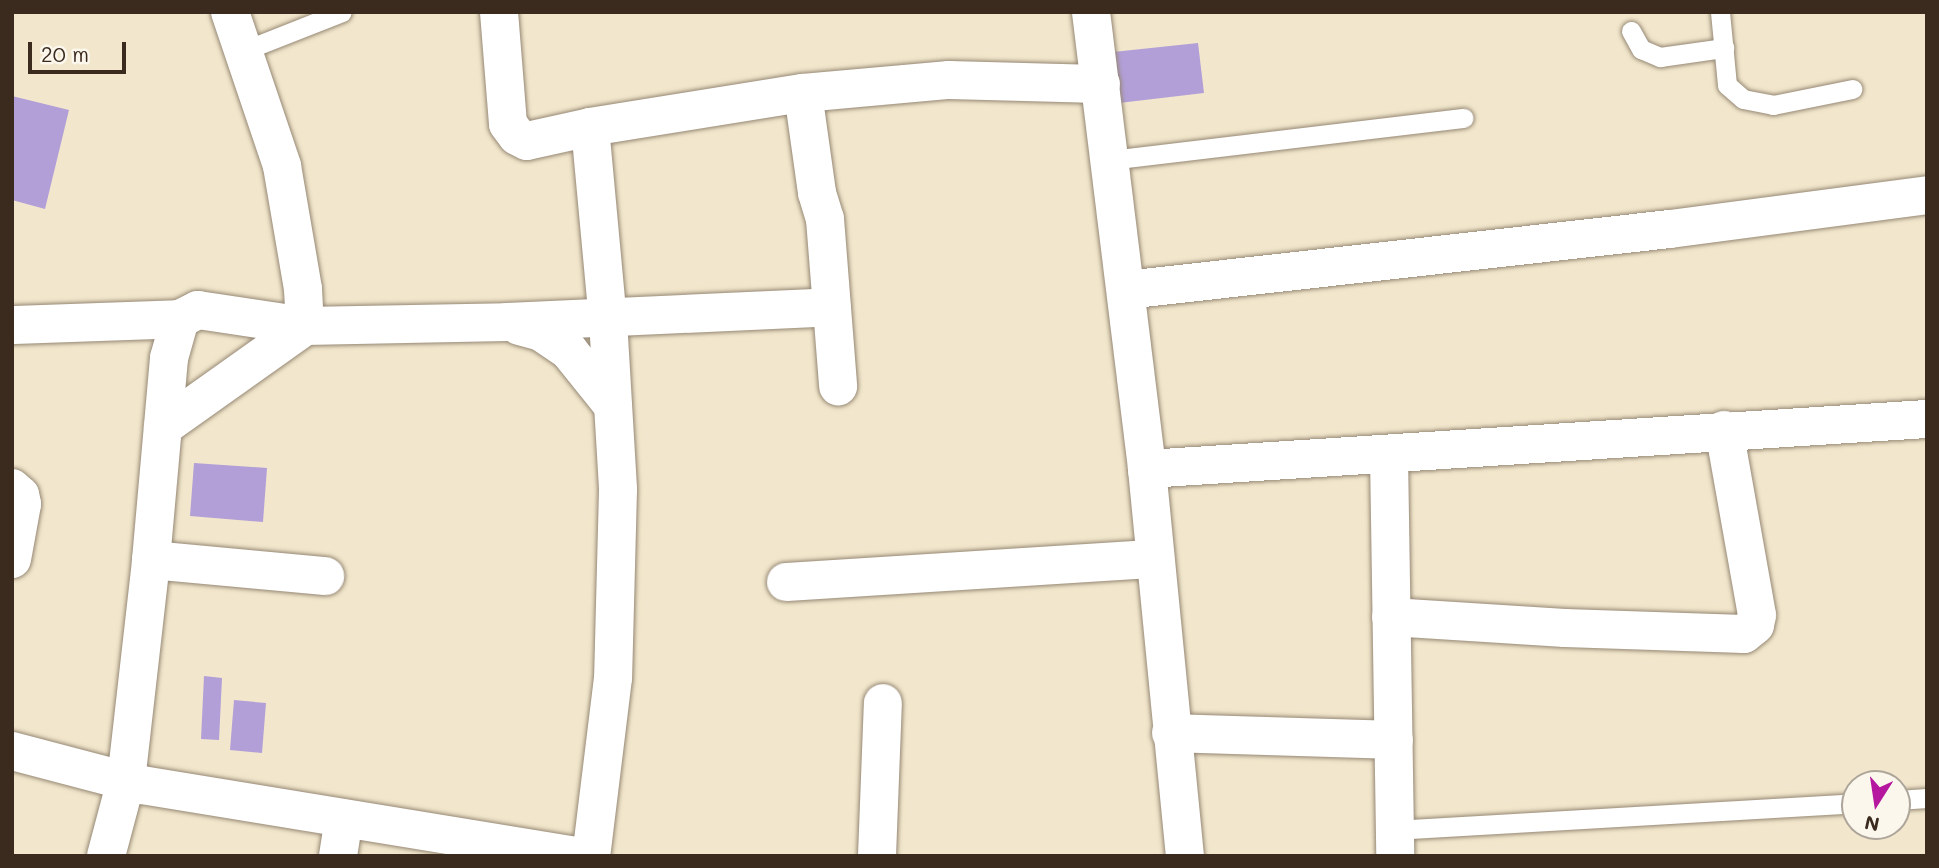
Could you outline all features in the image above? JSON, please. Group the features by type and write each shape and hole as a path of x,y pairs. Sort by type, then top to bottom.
{"street":[{"path":"230,12 282,166 303,289 305,326"},
{"path":"499,12 508,124 517,136 527,141 590,127 803,93 949,80 1101,84"},
{"path":"1091,12 1147,468 1185,856"},
{"path":"803,93 817,193 825,219 838,386"},
{"path":"590,127 608,320 618,490 613,678 590,856"},
{"path":"1126,290 1671,229 1927,195"},
{"path":"12,325 180,319 198,310 305,326 608,320 832,307"},
{"path":"106,856 126,781 151,560 169,358 180,319"},
{"path":"508,322 541,332 569,351 613,406"},
{"path":"163,427 305,326"},
{"path":"1147,468 1389,455 1724,430 1927,419"},
{"path":"1391,617 1564,628 1744,634 1755,625 1757,615 1724,430"},
{"path":"1389,455 1394,843"},
{"path":"12,488 20,495 22,504 12,559"},
{"path":"786,582 1155,559"},
{"path":"151,560 325,576"},
{"path":"877,856 883,703"},
{"path":"1171,733 1394,740"},
{"path":"12,751 126,781 576,856"},
{"path":"338,856 344,818"}],"lane":[{"path":"243,51 342,12"},
{"path":"1720,12 1727,85 1743,99 1773,105 1852,89"},
{"path":"1631,31 1641,50 1660,57 1724,48"},
{"path":"1110,160 1464,118"},
{"path":"1394,843 1841,804"}],"building":[{"path":"1198,43 1204,93 1119,103 1113,52"},
{"path":"12,96 69,110 45,209 12,200"},
{"path":"194,463 267,468 263,522 190,516"},
{"path":"204,676 222,678 219,740 201,739"},
{"path":"234,700 266,703 262,753 230,750"}]}
